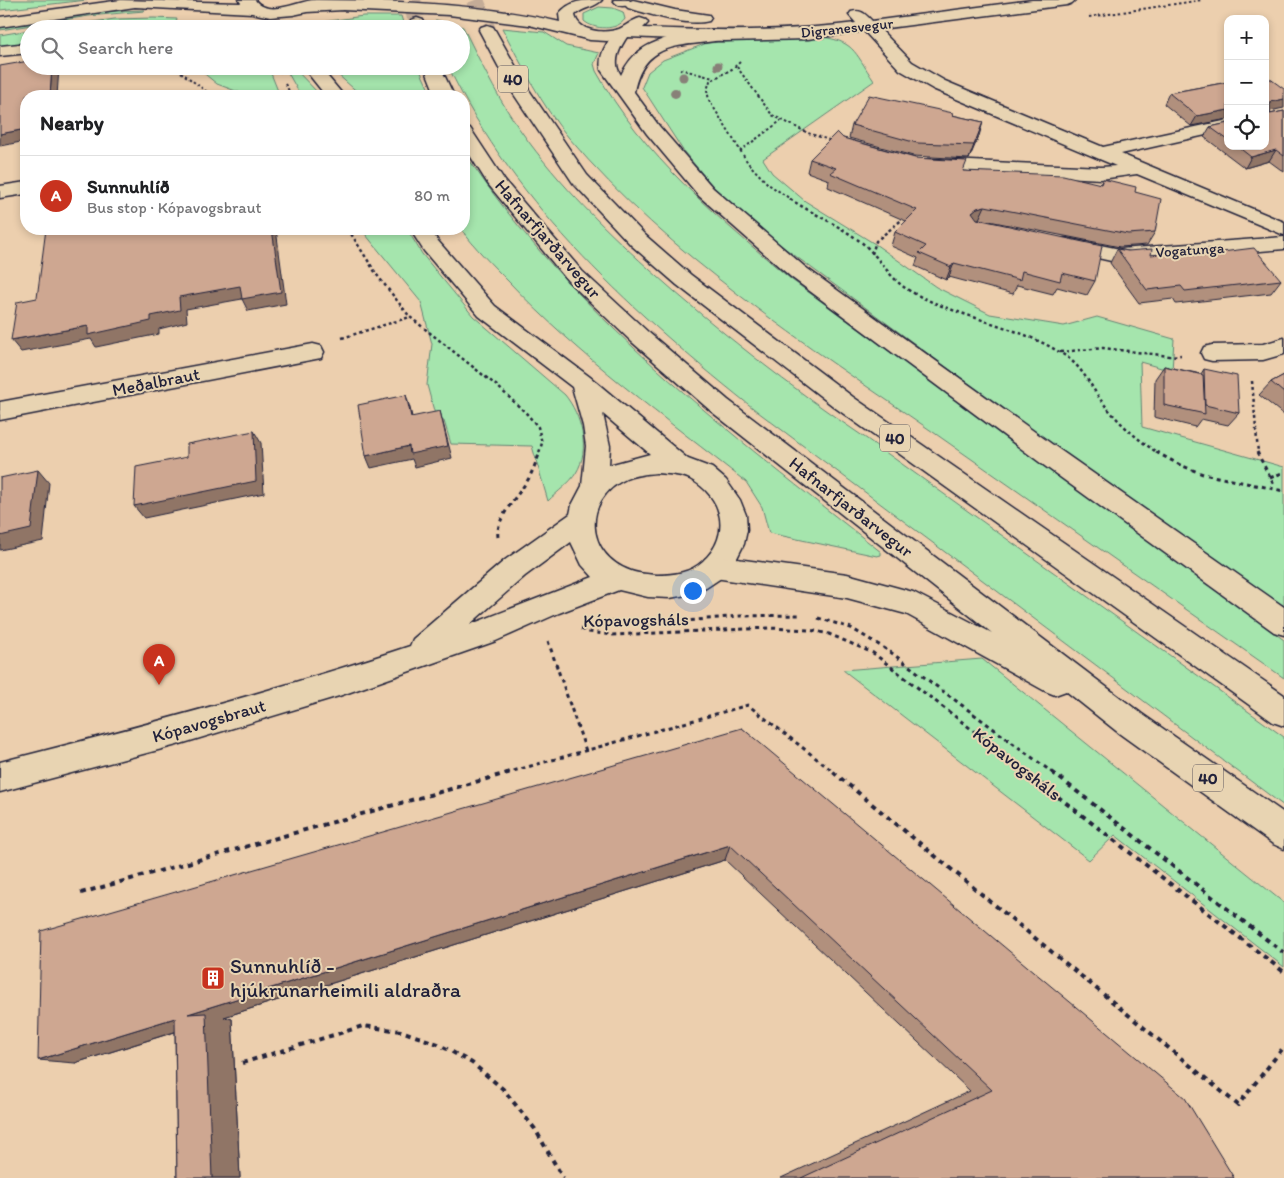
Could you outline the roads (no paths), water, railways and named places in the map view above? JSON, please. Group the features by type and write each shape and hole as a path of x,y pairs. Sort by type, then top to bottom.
{"street":[{"path":"0,22 154,0"},
{"path":"454,0 535,6"},
{"name":"Digranesvegur","path":"577,31 600,36 623,33 808,34 967,0"},
{"name":"Digranesvegur","path":"817,17 862,21 1067,0"},
{"path":"556,6 587,2"},
{"path":"577,31 570,26 567,14 587,2"},
{"path":"623,2 675,15 717,19"},
{"path":"623,2 639,10 642,16 640,22 623,33 611,52 607,64 626,94 653,130 706,192 798,272 1043,452 1284,623"},
{"path":"129,3 254,6 280,12 309,5 387,5 523,18 577,31"},
{"path":"301,20 309,5"},
{"path":"254,6 265,20"},
{"path":"862,21 906,66 920,75 976,102 1284,229"},
{"name":"40","path":"487,30 520,90 580,179 638,240 678,275 845,402 1284,712"},
{"path":"626,94 626,82 633,66 650,51 679,41 723,35"},
{"path":"0,51 20,49"},
{"path":"318,75 330,90"},
{"path":"436,75 442,90"},
{"path":"1101,153 1224,127"},
{"name":"Hafnarfjarðarvegur","path":"470,141 498,184 532,227 576,276 640,337 720,406 1131,724 1284,833"},
{"path":"912,164 1100,173 1140,169"},
{"path":"0,192 20,189"},
{"path":"424,235 431,246 487,311 582,384 680,465 702,474 720,489 732,507 735,528 730,549 715,567 695,580 670,587 643,586 618,579 601,568 589,554 582,537 580,521 585,503 595,488 612,474 633,466 656,463 680,465"},
{"name":"Vogatunga","path":"1045,240 1120,256 1284,243"},
{"path":"1212,353 1263,352 1284,346"},
{"name":"Meðalbraut","path":"0,411 313,352"},
{"path":"582,384 595,426 598,446 595,488"},
{"name":"Kópavogsbraut","path":"415,655 515,568 580,521"},
{"path":"715,567 847,586 913,604 1131,724"},
{"name":"Kópavogsbraut","path":"0,777 177,730 340,683 415,655 486,632 549,605 618,579"}],"tunnel":[{"path":"412,0 416,20"},
{"path":"475,0 487,30"}],"place":[{"name":"Sunnuhlíð","path":"159,685"},
{"name":"Sunnuhlíð - hjúkrunarheimili aldraðra","path":"213,978"}]}
